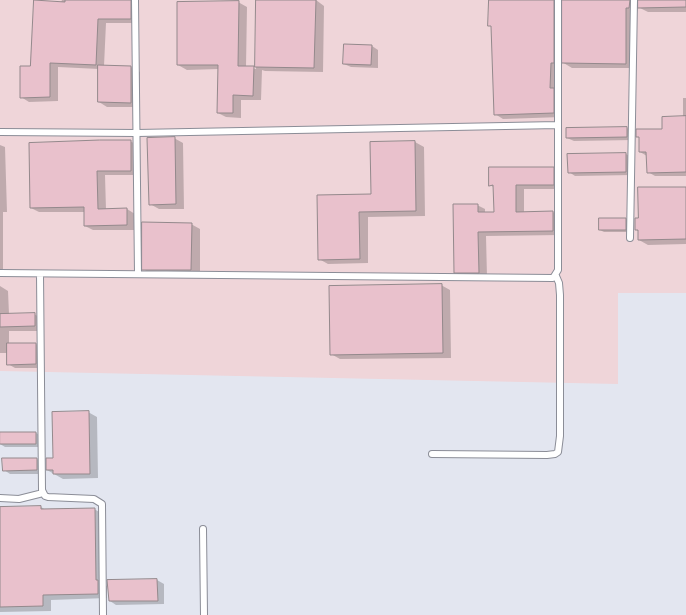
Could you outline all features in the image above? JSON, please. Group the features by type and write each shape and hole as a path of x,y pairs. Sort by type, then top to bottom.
{"lane":[{"path":"135,0 138,133 138,274"},
{"path":"432,454 547,455 558,452 560,429 560,296 559,283 556,276 558,270 558,0"},
{"path":"630,238 634,0"},
{"path":"0,132 138,133 558,125"},
{"path":"0,273 548,279 556,276"},
{"path":"40,274 43,493"},
{"path":"0,498 19,499 43,493"},
{"path":"43,493 48,497 97,499 102,504 103,615"},
{"path":"203,529 204,615"}],"shaded area":[{"path":"0,0 686,0 686,293 618,293 618,384 0,371"}],"building":[{"path":"34,0 65,2 65,0 131,0 131,19 98,19 96,65 50,63 50,97 20,98 20,66 30,66"},
{"path":"256,0 316,0 314,68 255,67"},
{"path":"489,0 554,0 554,63 551,63 550,88 554,88 554,113 494,115 491,26 488,26"},
{"path":"562,0 630,0 629,8 626,8 626,64 562,63"},
{"path":"638,0 686,0 686,7 638,8"},
{"path":"239,1 238,66 254,66 253,96 233,95 233,113 217,113 218,65 177,65 177,2"},
{"path":"344,44 372,45 371,65 343,64"},
{"path":"98,65 131,66 131,103 98,102"},
{"path":"686,116 686,172 647,173 646,152 639,152 639,137 636,137 636,129 662,129 662,117"},
{"path":"627,127 627,137 566,138 566,128"},
{"path":"175,137 176,204 149,205 147,138"},
{"path":"131,140 131,171 97,171 98,209 127,208 127,225 84,226 84,207 30,208 29,143"},
{"path":"415,141 416,211 359,212 360,259 318,260 317,195 371,194 370,142"},
{"path":"626,153 626,172 568,173 567,154"},
{"path":"489,167 554,167 554,185 516,185 516,212 553,211 553,231 478,232 479,273 454,273 453,204 478,204 478,212 494,212 493,185 489,186"},
{"path":"638,187 686,187 686,239 638,240 638,230 635,230 635,218 638,218"},
{"path":"599,218 626,218 626,230 599,230"},
{"path":"142,222 192,223 191,270 142,270"},
{"path":"442,284 443,353 330,355 329,286"},
{"path":"35,313 35,326 0,327 0,314"},
{"path":"7,343 36,343 36,364 7,365"},
{"path":"89,411 90,474 53,474 53,470 46,470 46,458 53,458 52,412"},
{"path":"0,432 36,432 36,444 0,444"},
{"path":"2,458 37,458 37,470 3,471"},
{"path":"41,506 41,509 95,508 96,580 98,580 98,594 43,595 43,606 0,607 0,507"},
{"path":"157,579 158,601 109,601 107,580"}]}
